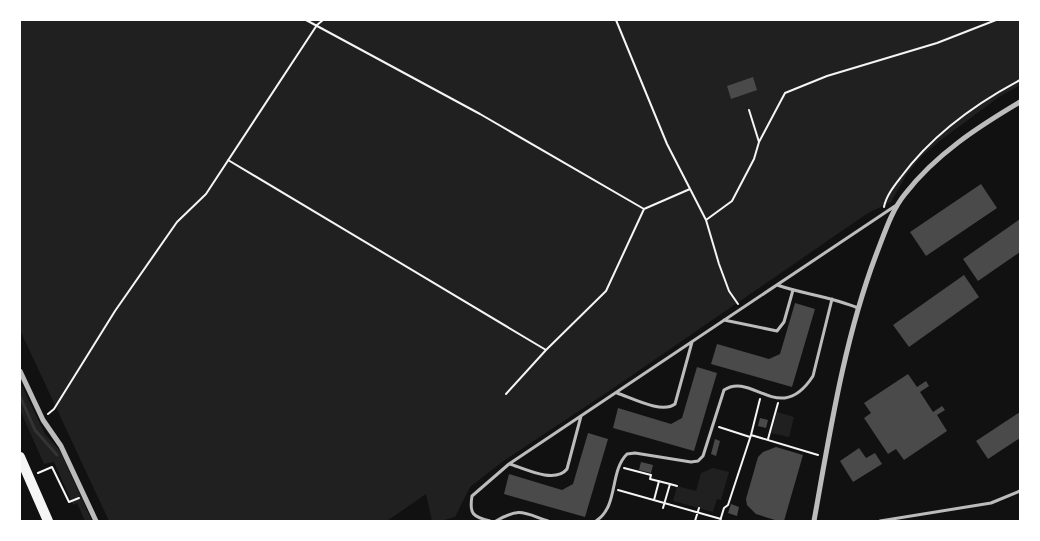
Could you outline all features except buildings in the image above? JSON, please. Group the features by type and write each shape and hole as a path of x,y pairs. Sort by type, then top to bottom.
{"highway":[{"path":"20,457 48,521"}],"street":[{"path":"814,521 825,458 858,308 881,243 898,204 923,173 947,151 985,122 1020,102"},
{"path":"20,371 43,420 62,446 96,521"}],"lane":[{"path":"490,521 477,518 472,513 470,505 472,496 509,464 898,204"},
{"path":"777,285 832,299 858,308"},
{"path":"723,320 777,331 784,322 793,290"},
{"path":"596,521 608,509 622,459 627,454 634,453 691,462 698,461 703,456 724,390 736,386 779,398 793,397 807,384 812,376 832,299"},
{"path":"617,392 661,408 675,404 692,342"},
{"path":"509,464 554,476 564,473 567,469 580,416"},
{"path":"880,521 991,503 1020,490"},
{"path":"496,521 519,511 548,521"}],"path":[{"path":"306,20 480,114 644,208"},
{"path":"54,409 115,311 177,222 206,194 317,26 323,20"},
{"path":"616,20 667,144 706,220 728,291 742,308"},
{"path":"706,220 732,201 754,159 759,142 785,93 827,76 937,43 996,20"},
{"path":"882,215 885,201 914,159 942,132 975,107 1020,80"},
{"path":"749,110 759,142"},
{"path":"228,160 546,350"},
{"path":"506,394 546,350 606,291 644,208 690,190"},
{"path":"613,489 720,520 724,508 728,505 762,393"},
{"path":"767,440 779,398"},
{"path":"713,425 812,452 825,458"},
{"path":"620,466 651,475 650,479 677,486"},
{"path":"52,467 69,502 84,495"},
{"path":"654,500 660,481"},
{"path":"663,508 670,484"},
{"path":"695,521 699,508"}],"shaded area":[{"path":"20,20 1020,20 1020,85 999,97 922,156 907,174 891,202 868,213 615,387 502,462 470,487 455,517 441,521 432,521 426,494 387,521 109,521 20,330"},
{"path":"20,382 45,434 60,451 92,521 85,521 77,503 73,505 54,462 44,464 20,410"},
{"path":"777,412 794,417 789,437 771,433"},
{"path":"713,468 729,472 721,500 717,499 713,512 673,501 677,486 696,491 701,473"}],"waterway":[{"path":"20,396 35,430 57,455"}]}
